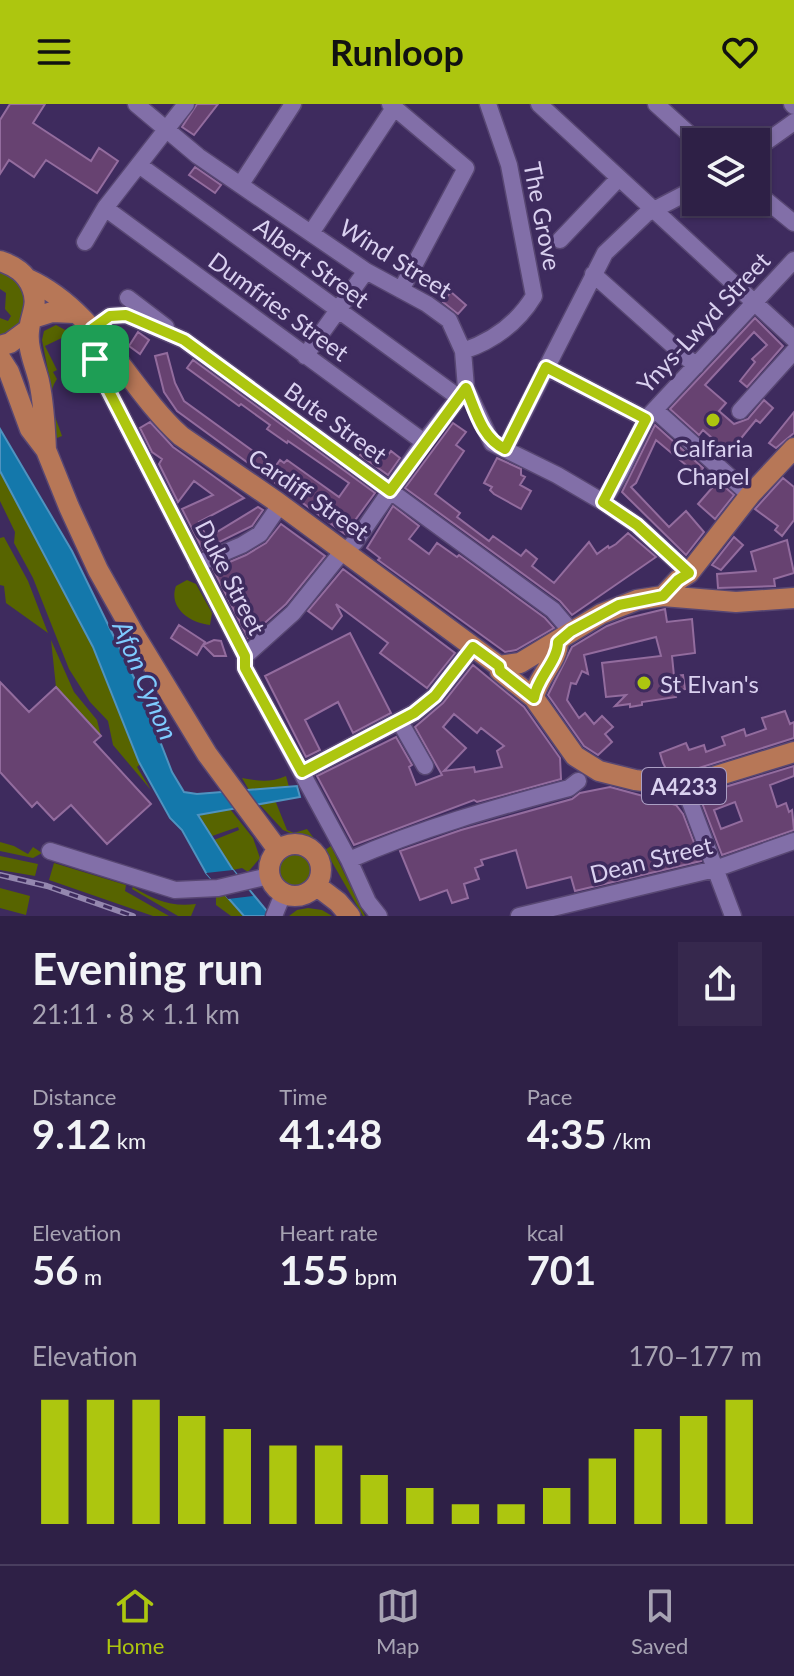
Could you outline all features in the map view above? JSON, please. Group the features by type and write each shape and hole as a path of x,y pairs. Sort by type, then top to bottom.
{"main road":[{"name":"Cardiff Street","path":"4,259 28,279 69,303 74,313 99,336 168,424 181,436 345,551 499,666 500,671 534,698"},
{"path":"28,279 34,292 35,307 31,323 45,410 46,450"},
{"path":"0,346 20,337 31,323 52,312 74,313"},
{"path":"0,358 9,372 30,429 46,450 98,570 207,754 278,850"},
{"path":"663,596 689,573 750,495 794,448"},
{"path":"689,573 698,599"},
{"path":"499,666 520,663 619,605 663,596 736,602 794,598"},
{"path":"534,698 535,687 565,636"},
{"name":"A4233","path":"534,698 575,756 605,773 652,784 684,786 794,752"},
{"path":"294,844 302,844 317,854 322,870 317,886 305,895 283,894 269,876 270,862 278,850 294,844"},
{"path":"317,886 350,916"}],"street":[{"name":"Wind Street","path":"136,104 198,156 366,271 427,304 449,320 463,351 462,393 492,443 603,502 637,525 689,573"},
{"path":"85,242 105,208 186,104"},
{"path":"241,184 293,104"},
{"name":"The Grove","path":"463,351 486,344 501,334 534,296 509,165 488,104"},
{"path":"539,104 794,339"},
{"path":"656,104 683,128"},
{"path":"311,233 392,106 466,168 401,290"},
{"path":"770,139 794,122"},
{"name":"Albert Street","path":"139,165 337,310 462,393"},
{"path":"560,240 619,178"},
{"path":"505,449 605,253 646,214 682,196"},
{"path":"770,203 794,223"},
{"name":"Dumfries Street","path":"105,208 424,442"},
{"name":"Ynys-Lwyd Street","path":"603,502 650,414 794,260"},
{"path":"305,356 366,271"},
{"path":"593,274 696,366"},
{"name":"Bute Street","path":"128,298 553,610 565,636"},
{"name":"Bute Street","path":"99,336 110,316 126,315 184,340"},
{"name":"Duke Street","path":"99,336 95,359 98,370 245,656 245,668 349,860 368,902 379,916"},
{"path":"740,411 794,351"},
{"path":"546,367 650,414 750,495"},
{"path":"245,656 293,613 355,542 462,393"},
{"path":"197,564 260,534 280,505"},
{"path":"302,772 400,722 435,696 473,647"},
{"path":"400,722 425,766"},
{"path":"349,860 473,813 569,788 578,781"},
{"path":"684,786 733,916"},
{"name":"Dean Street","path":"519,916 715,869 794,841"},
{"path":"50,851 175,890 218,888 269,876"},
{"path":"274,916 283,894"}],"green space":[{"path":"0,270 18,285 25,304 19,323 0,337 0,318 8,321 11,316 5,309 6,293 0,289"},
{"path":"56,325 80,338 83,345 82,358 70,334 45,346 57,370 53,372 57,379 51,400 62,436 57,438 46,398 50,381 42,340 44,331"},
{"path":"0,471 93,647 140,764 137,767 151,790 113,745 108,721 90,702 69,669 33,578 14,543 15,532 0,501"},
{"path":"4,537 28,581 48,633 6,603 4,586 0,585 0,538"},
{"path":"187,580 196,584 212,613 210,625 188,618 178,607 174,594 176,586"},
{"path":"51,640 74,692 97,720 101,736 56,687"},
{"path":"286,776 289,787 249,790 242,778 264,781"},
{"path":"275,800 287,830 294,833 307,829 319,845 283,830 260,805"},
{"path":"230,809 253,838 260,858 248,872 242,868 233,870 214,840 239,830 238,827 212,836 198,814"},
{"path":"0,842 28,854 33,847 42,853 33,858 0,851"},
{"path":"331,846 365,916 325,850"},
{"path":"296,854 308,859 313,871 308,883 296,888 284,883 279,871 284,859"},
{"path":"0,856 38,864 35,876 0,870"},
{"path":"54,863 126,885 125,891 169,916 153,916 49,880"},
{"path":"133,887 163,902 196,904 191,916 178,916"},
{"path":"0,888 30,896 26,915 0,908"},
{"path":"224,894 244,916 231,916 216,905 216,896"},
{"path":"297,910 322,910 332,916 289,916"}],"water":[{"path":"0,429 72,551 140,690 172,772 184,792 197,794 297,786 300,797 198,815 233,870 271,916 244,916 206,873 182,830 170,818 139,762 93,647 0,471"}],"pier":[{"path":"233,870 253,896 228,899 206,873"}],"building":[{"path":"10,104 45,104 33,123 91,161 99,148 118,161 97,193 46,160 34,177 9,160 0,174 0,120"},
{"path":"197,104 218,104 194,135 182,127"},
{"path":"195,167 221,185 215,193 189,175"},
{"path":"451,292 466,305 458,314 443,302"},
{"path":"755,318 783,346 747,387 740,381 755,362 752,359 767,345 754,332 705,385 726,403 719,411 734,424 748,419 764,400 773,408 760,423 756,420 729,453 703,430 699,435 670,409"},
{"path":"138,332 149,340 140,354 129,346"},
{"path":"167,353 175,383 184,401 275,467 280,460 284,463 287,460 339,497 349,483 267,429 270,425 187,368 193,360 375,493 345,534 177,411 164,392 155,356"},
{"path":"794,412 794,433 776,448 769,443"},
{"path":"150,422 173,447 244,498 199,522 207,538 258,507 263,510 252,526 203,550 182,509 213,495 194,481 178,502 159,464 162,459 152,452 140,428"},
{"path":"453,423 466,432 456,445 464,451 435,494 460,513 457,517 489,541 493,536 521,556 526,550 537,559 532,566 554,583 589,542 597,554 628,533 656,557 572,615 560,601 405,488"},
{"path":"655,425 703,468 698,475 656,440 636,483 631,487 669,527 686,511 704,532 686,555 622,492"},
{"path":"366,446 386,458 391,451 400,458 388,475 360,455"},
{"path":"497,458 521,469 521,475 525,477 520,485 531,491 521,509 494,494 490,490 492,487 484,483"},
{"path":"783,478 794,487 794,520 782,536 775,530 778,526 755,509"},
{"path":"718,481 734,495 715,519 698,504"},
{"path":"393,506 419,526 409,539 429,554 437,543 457,557 459,555 545,618 554,628 516,650 505,652 378,560 380,558 367,548"},
{"path":"281,524 325,556 286,604 248,638 213,569 266,543"},
{"path":"734,537 743,545 721,570 712,565"},
{"path":"787,540 794,573 774,579 775,586 718,588 717,574 756,571 751,552"},
{"path":"343,569 455,653 427,688 380,653 388,643 336,604 342,616 332,629 308,611"},
{"path":"665,609 667,622 692,619 695,653 672,656 674,676 683,675 685,689 675,690 676,697 630,707 630,704 615,706 626,695 606,697 602,663 661,656 656,637 584,655 588,674 582,671 576,684 571,683 567,700 579,718 585,713 594,724 602,716 613,727 605,734 612,742 598,755 584,746 548,695 572,647 607,626"},
{"path":"179,625 205,642 197,655 171,638"},
{"path":"350,633 391,713 353,733 338,702 305,720 320,750 306,757 265,676"},
{"path":"214,640 221,641 226,656 214,656 203,645"},
{"path":"473,665 524,707 560,758 561,779 477,802 474,800 354,845 317,776 396,737 412,765 409,767 416,785 442,775 415,727 443,703","holes":["454,714 477,733 481,728 504,746 497,751 502,767 475,772 474,767 444,771 466,748 443,727"]},
{"path":"0,682 29,712 56,687 101,736 94,742 151,804 107,844 71,805 54,820 37,802 32,807 0,772"},
{"path":"785,711 790,724 794,722 794,738 683,773 667,771 663,763 660,753 686,743 689,750 704,745 706,752 725,745 722,737 744,729 746,736 766,729 762,718"},
{"path":"794,766 794,776 770,785 777,807 786,803 789,812 792,810 794,830 722,855 699,795","holes":["735,802 742,821 721,829 714,810"]},
{"path":"610,787 676,805 683,814 701,861 575,891 571,877 527,888 516,850 481,860 483,865 475,868 479,879 464,884 468,898 452,903 447,890 420,900 400,851 461,830 572,799 580,793"}],"railway":[{"path":"0,875 47,886 133,916"}],"place":[{"name":"Calfaria Chapel","path":"713,420"},
{"name":"St Elvan's","path":"644,683"}],"route":[{"path":"126,315 184,340 390,491 466,388 484,432 492,443 505,449 546,367 646,419 603,502 637,525 689,573 663,596 619,605 571,631 558,642 558,650 535,687 534,698 473,647 435,696 414,713 302,772 245,668 245,656 95,359 105,344 92,329 110,316 126,315"}],"water label":[{"name":"Afon Cynon","path":"146,680"}]}
